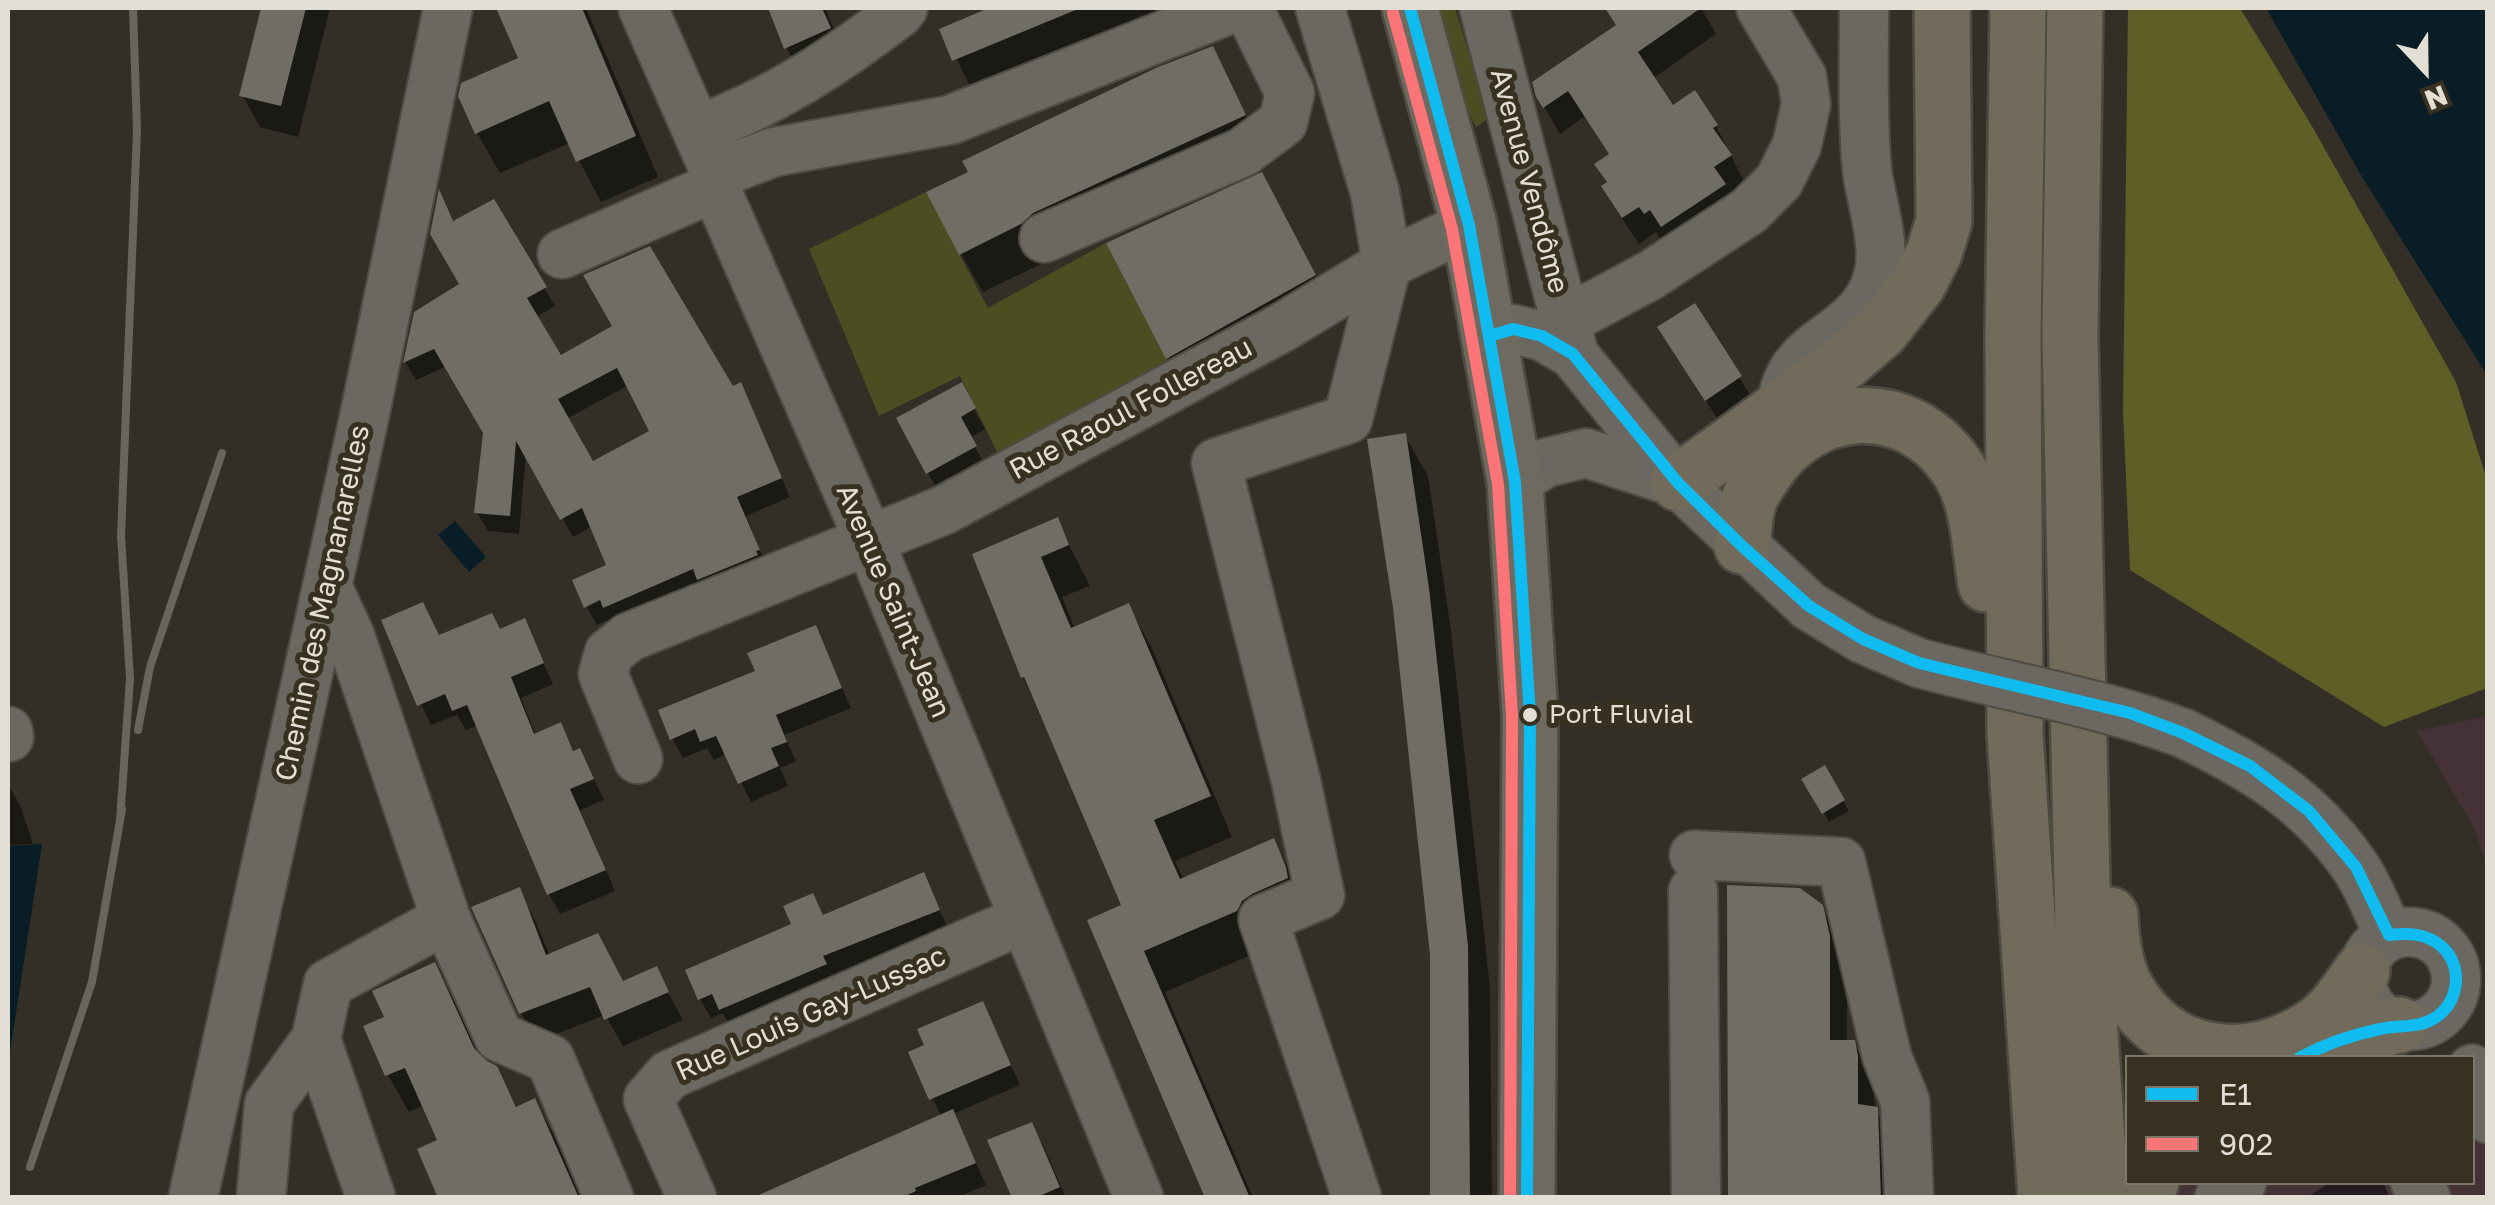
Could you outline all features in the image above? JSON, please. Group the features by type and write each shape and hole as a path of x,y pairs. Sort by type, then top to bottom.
{"highway":[{"path":"1678,483 1881,331 1918,284 1944,221 1942,8"},
{"path":"2018,8 2012,335 2014,735 2046,1198"},
{"path":"2075,8 2070,336 2084,929 2101,1198"},
{"path":"2070,336 2090,576 2111,932 2126,989 2160,1030 2181,1044 2212,1052 2252,1052 2317,1024 2339,1004 2376,954"},
{"path":"1742,546 1749,498 1795,435 1820,422 1851,416 1885,418 1914,426 1939,445 1958,468 1973,499 2014,735"},
{"path":"2304,1055 2330,1042 2418,1020"}],"main road":[{"path":"1410,8 1469,225 1515,482 1530,715 1528,1198"}],"street":[{"name":"Chemin des Magnanarelles","path":"193,1198 448,8"},
{"name":"Avenue Saint-Jean","path":"642,8 869,540 1024,920 1127,1195"},
{"path":"697,130 742,114 827,68 903,8"},
{"path":"562,254 774,152 950,120 1232,8"},
{"path":"1044,238 1243,152 1284,122 1290,94 1248,8"},
{"path":"1320,8 1375,193 1387,264 1348,419 1216,463 1296,781 1320,895 1263,919 1356,1198"},
{"name":"Avenue Vendôme","path":"1484,8 1580,353"},
{"path":"1586,453 1580,353 1650,275 1749,212 1778,181 1797,145 1806,104 1802,77 1761,8"},
{"path":"1782,408 1788,375 1800,358 1850,322 1866,304 1879,276 1880,251 1867,166 1864,8"},
{"name":"Rue Raoul Follereau","path":"638,758 603,674 609,653 629,636 944,510 1283,327 1387,264 1469,225"},
{"path":"1490,336 1513,328 1580,353 1678,483 1810,606 1864,639 1919,662 1982,680 2130,713 2182,732 2250,766 2308,810 2356,867 2376,954"},
{"path":"1515,482 1544,464 1586,453 1678,483"},
{"path":"327,586 350,636 446,919 499,1037 550,1059 609,1198"},
{"path":"1696,1198 1694,873 1841,862 1887,1057 1905,1101 1909,1198"},
{"path":"261,1198 269,1104 316,1039 328,984 446,919"},
{"name":"Rue Louis Gay-Lussac","path":"692,1198 648,1100 669,1075 1024,920"},
{"path":"2406,932 2423,933 2438,941 2450,954 2456,970 2450,1002 2418,1020 2382,1019 2362,990 2376,954 2406,932"},
{"path":"2418,1020 2462,1055"},
{"path":"316,1039 372,1198"},
{"path":"2475,1079 2488,1119"}],"shaded area":[{"path":"2128,8 2240,8 2313,128 2456,382 2487,480 2487,688 2384,727 2130,570 2123,410"},
{"path":"2488,716 2487,868 2474,827 2417,731"},
{"path":"2487,1051 2487,1197 2175,1198 2182,1185 2475,1185 2475,1061"}],"green space":[{"path":"1432,8 1455,8 1489,118 1476,127 1454,84"},
{"path":"926,192 988,308 1106,243 1169,364 997,452 960,376 879,416 809,249"}],"water":[{"path":"2266,8 2487,8 2487,375 2362,177"},
{"path":"455,521 486,557 469,572 438,535"},
{"path":"42,844 8,1065 8,846"}],"building":[{"path":"261,8 306,8 281,106 239,96"},
{"path":"496,8 582,8 636,136 576,162 549,101 475,134 458,96 461,83 518,58"},
{"path":"768,8 822,8 831,28 784,49"},
{"path":"989,8 1078,9 952,61 939,29"},
{"path":"1605,8 1701,8 1638,52 1673,105 1695,90 1718,125 1713,128 1732,155 1714,167 1726,184 1661,227 1650,210 1644,214 1639,207 1622,218 1601,186 1607,182 1594,164 1609,154 1568,91 1543,108 1532,82 1616,25"},
{"path":"1213,46 1246,115 1033,213 1021,224 959,255 926,192 968,172 962,161 1158,67"},
{"path":"1262,172 1316,275 1166,359 1106,243"},
{"path":"439,189 453,221 494,199 547,287 527,298 561,355 612,326 583,275 650,246 733,386 741,382 782,478 737,497 760,550 756,551 758,555 697,580 693,569 603,608 600,600 584,608 572,580 606,565 582,508 560,520 516,441 510,516 474,513 483,433 434,349 403,363 414,312 459,284 430,234","holes":["617,368 649,431 593,461 558,399"]},
{"path":"1695,303 1742,376 1705,401 1657,327"},
{"path":"962,382 976,408 961,417 977,446 926,474 896,418"},
{"path":"1406,433 1429,588 1468,946 1470,1198 1430,1198 1430,955 1393,608 1367,439"},
{"path":"1058,517 1069,545 1041,557 1071,628 1129,603 1211,796 1154,820 1180,879 1274,838 1286,867 1288,878 1252,894 1237,911 1144,951 1250,1198 1205,1198 1087,920 1121,905 1024,677 1021,678 972,554"},
{"path":"423,602 439,635 492,613 500,629 525,618 544,663 511,677 534,734 561,722 573,751 580,748 594,779 570,789 606,870 547,895 467,705 452,711 445,694 417,706 381,620"},
{"path":"816,625 842,688 776,715 787,742 771,748 779,766 738,784 716,736 700,742 695,729 670,740 658,710 755,671 747,653"},
{"path":"1825,765 1845,800 1822,814 1801,779"},
{"path":"924,872 940,910 823,956 827,964 719,1010 712,994 698,1000 685,970 791,924 783,906 813,893 823,915"},
{"path":"1727,885 1800,888 1823,905 1830,936 1830,1040 1855,1040 1858,1104 1878,1107 1881,1198 1728,1198"},
{"path":"520,887 546,955 598,933 623,981 657,966 669,992 604,1020 590,987 519,1014 471,907"},
{"path":"435,962 474,1048 497,1066 516,1107 535,1098 579,1198 438,1198 417,1149 437,1140 405,1068 385,1076 363,1026 384,1017 372,991"},
{"path":"983,1001 1011,1065 929,1100 908,1052 924,1045 917,1029"},
{"path":"953,1109 976,1163 915,1188 916,1191 901,1198 752,1198"},
{"path":"1032,1122 1060,1187 1035,1198 1012,1198 987,1140"}],"railway":[{"path":"120,820 130,679 121,536 137,130 133,8"},
{"path":"138,730 150,667 222,453"},
{"path":"30,1167 92,982 122,809"}],"transit line":[{"name":"E1","path":"1410,8 1469,225 1515,482 1530,715 1527,1198"},
{"name":"902","path":"1393,13 1452,229 1498,484 1512,716 1510,1198"},
{"name":"E1","path":"1490,336 1513,329 1542,336 1573,354 1678,483 1742,546 1809,606 1863,639 1919,663 2130,713 2183,733 2250,766 2309,811 2356,867 2389,935 2416,935 2441,946 2453,963 2456,984 2449,1004 2427,1022 2359,1034 2305,1055"}],"place":[{"name":"Port Fluvial","path":"1530,715"}]}
